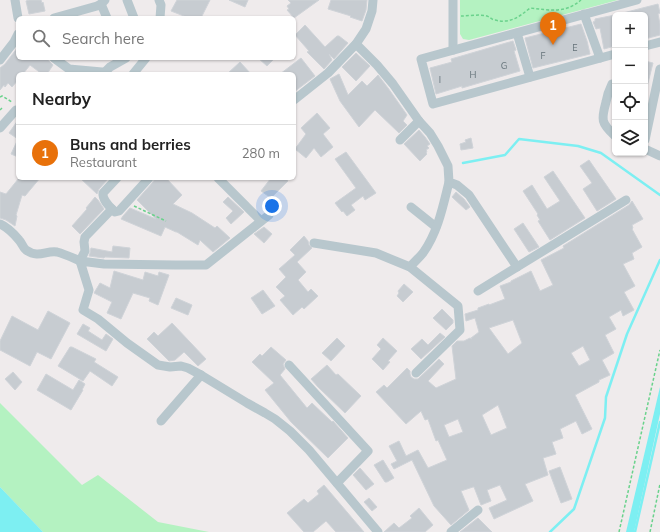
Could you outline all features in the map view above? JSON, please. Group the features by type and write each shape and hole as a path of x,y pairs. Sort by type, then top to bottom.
{"street":[{"path":"15,0 18,16"},
{"path":"127,0 133,16"},
{"path":"159,0 160,16"},
{"path":"296,98 328,73 356,44 366,29 372,11 373,0"},
{"path":"453,0 453,50"},
{"path":"612,55 433,104 421,59 637,0"},
{"path":"61,16 97,6 103,2 106,16"},
{"path":"584,14 600,58"},
{"path":"517,33 530,77"},
{"path":"0,60 16,38"},
{"path":"648,45 660,42"},
{"path":"356,44 393,84 419,121 430,133 448,166 450,182 436,227 423,252 410,267"},
{"path":"57,60 69,69 97,72"},
{"path":"107,72 110,67 122,60"},
{"path":"135,72 144,60"},
{"path":"648,126 660,69"},
{"path":"612,84 602,114 602,119 605,126 612,133"},
{"path":"0,128 16,110"},
{"path":"400,140 419,121"},
{"path":"648,151 660,156"},
{"path":"115,180 102,196 115,212 117,212 148,180"},
{"path":"220,180 261,221"},
{"path":"450,182 457,184 469,195 517,267"},
{"path":"478,291 626,200"},
{"path":"411,207 436,227"},
{"path":"112,209 85,237 85,251 80,261 89,290 83,310 98,319 127,343 158,365 170,367 181,366 188,368 270,416 290,431 309,450 378,532"},
{"path":"0,224 5,226 19,240 25,250 34,254 57,252 80,261 104,264 206,264 269,215"},
{"path":"314,243 376,253 410,267 458,306 460,330 416,374"},
{"path":"289,365 368,451 337,483"},
{"path":"162,421 201,375"},
{"path":"451,532 478,510"}],"path":[{"path":"453,16 478,15 486,16 494,20 505,21 518,17 530,8 559,10 568,8 581,0"},
{"path":"0,97 2,96 16,106 16,110"},
{"path":"126,202 166,221"},
{"path":"619,532 660,350"},
{"path":"650,532 660,484"}],"green space":[{"path":"460,0 618,0 469,40 463,39 460,34"},
{"path":"0,403 82,485 98,475 158,522 209,532 43,532 0,487"}],"water":[{"path":"660,387 660,414 634,532 626,532"},
{"path":"0,487 43,532 0,532"}],"building":[{"path":"41,0 45,11 29,14 26,1"},
{"path":"177,0 210,0 202,16 184,16 171,11"},
{"path":"229,0 248,0 245,7"},
{"path":"288,0 319,0 296,17 292,16 287,10 289,9 287,6 291,3"},
{"path":"331,0 367,0 366,10 362,21 328,9"},
{"path":"658,4 660,13 658,14 660,35 648,38 648,12 627,12"},
{"path":"612,16 612,47 604,49 600,28 596,29 593,22 595,19"},
{"path":"581,24 590,54 533,68 525,38"},
{"path":"305,25 325,47 337,36 348,43 334,59 329,54 332,60 324,69 307,52 309,51 296,36 296,34"},
{"path":"513,41 516,50 514,51 520,71 436,94 430,68 452,62 451,59"},
{"path":"16,50 16,60 49,60 53,65 48,72 39,72 30,65 25,72 16,72 16,82 12,87 8,83 0,90 0,68"},
{"path":"356,53 370,66 356,81 342,67"},
{"path":"301,58 315,76 296,90 296,72 283,72"},
{"path":"260,60 273,60 267,66"},
{"path":"240,62 249,72 229,72"},
{"path":"648,62 653,63 648,83"},
{"path":"339,74 348,95 362,81 367,86 378,75 407,115 403,121 407,125 399,133 375,110 359,127 340,101 330,79"},
{"path":"317,113 330,128 323,134 333,147 321,157 314,148 306,158 296,150 306,134 301,128"},
{"path":"16,123 16,138 9,133"},
{"path":"419,130 430,144 427,146 429,148 426,150 427,154 420,161 404,144"},
{"path":"471,138 473,148 461,150 460,144"},
{"path":"16,143 16,156 11,154"},
{"path":"346,152 376,193 365,200 363,196 351,205 355,210 347,216 335,203 356,188 335,159"},
{"path":"589,160 616,199 597,211 583,189 592,183 580,166"},
{"path":"553,171 585,218 550,240 538,221 540,220 537,215 538,214 523,191 532,185 547,209 560,201 544,177"},
{"path":"17,180 38,180 25,196 22,195 16,215 15,226 0,218 0,192 6,194"},
{"path":"82,180 107,180 99,189 97,194"},
{"path":"154,180 168,180 182,195 173,204 192,213 215,228 217,226 230,238 213,252 200,240 198,245 177,232 165,227 161,236 121,219 130,208 156,219 137,200"},
{"path":"269,180 288,181 271,198 261,191"},
{"path":"456,192 470,207 466,210 452,197"},
{"path":"95,197 104,209 80,234 72,226"},
{"path":"228,197 244,212 231,224 226,218 233,211 223,202"},
{"path":"632,201 643,219 632,225 632,229 642,247 632,253 634,259 623,264 635,286 624,292 634,310 623,316 621,310 609,317 616,329 605,335 614,353 602,360 610,375 575,395 592,429 582,434 576,421 560,429 563,438 552,442 556,454 543,458 548,475 525,484 533,501 494,519 489,508 507,500 500,485 487,490 491,501 481,505 473,487 461,491 469,510 451,525 434,506 412,460 394,469 391,464 397,461 389,446 399,441 406,456 418,450 428,468 447,460 438,440 436,441 428,419 425,420 421,411 406,424 376,392 384,385 387,388 407,368 410,371 411,377 418,379 439,359 444,364 428,381 436,388 456,379 452,346 457,341 464,341 470,338 472,339 471,338 479,332 475,318 466,321 465,314 505,299 500,286 531,271 540,291 553,285 541,260 564,248 563,246 629,205","holes":["513,320 522,343 508,354 489,328","583,346 590,360 579,366 571,353","498,405 507,428 491,435 482,415","458,419 463,432 449,437 444,425"]},
{"path":"523,223 539,247 529,252 514,229"},
{"path":"264,227 272,234 264,243 254,234"},
{"path":"304,236 312,248 297,262 306,272 298,280 308,292 311,289 318,296 304,309 302,307 293,315 280,300 285,296 276,287 286,277 279,269 295,255 290,250"},
{"path":"113,246 130,248 129,258 104,258 89,256 91,248 112,252"},
{"path":"114,271 143,280 145,272 158,276 159,272 169,275 158,305 149,301 150,298 133,293 121,319 107,313 112,302 94,293 100,283 110,288"},
{"path":"404,284 413,292 403,302 397,296 399,293 398,291"},
{"path":"263,290 275,306 262,314 251,298"},
{"path":"176,298 192,305 188,315 171,308"},
{"path":"442,309 453,320 453,323 446,330 433,318"},
{"path":"48,311 70,323 51,359 37,352 30,366 0,350 0,341 12,316 38,330"},
{"path":"172,323 206,359 198,366 184,352 175,360 169,361 147,339 154,332 158,336"},
{"path":"83,324 90,328 88,331 102,340 106,334 113,339 106,351 77,334"},
{"path":"440,333 445,337 421,359 411,349 422,339 428,345"},
{"path":"337,338 345,346 331,361 322,353"},
{"path":"383,338 397,351 388,361 390,362 383,370 372,359 381,349 377,345"},
{"path":"70,347 96,359 94,362 118,377 112,386 90,371 83,381 58,366"},
{"path":"271,347 286,360 283,364 285,369 280,375 307,408 312,403 332,422 333,421 348,438 328,458 291,422 265,390 274,383 252,362 260,354 262,356"},
{"path":"327,365 336,375 338,374 361,396 345,413 311,379"},
{"path":"13,372 22,382 15,390 5,379"},
{"path":"46,374 73,390 79,380 85,384 71,410 37,390"},
{"path":"383,460 394,478 387,482 385,482 374,465"},
{"path":"560,467 572,499 561,503 549,471"},
{"path":"360,468 374,484 366,490 353,475"},
{"path":"324,485 364,532 336,532 326,521 313,532 304,532 287,513 304,499 308,503 319,494 317,491"},
{"path":"369,498 377,507 372,511 364,502"},
{"path":"419,508 433,525 425,532 384,532 394,523 399,528 412,518 410,516"},
{"path":"478,518 492,532 460,532"}],"waterway":[{"path":"463,163 505,155 519,139 578,146 601,153 660,195"},
{"path":"550,532 574,509 605,418 606,397 627,334 660,260"},
{"path":"635,532 660,422"}],"place":[{"name":"Buns and berries","path":"553,45"}]}
